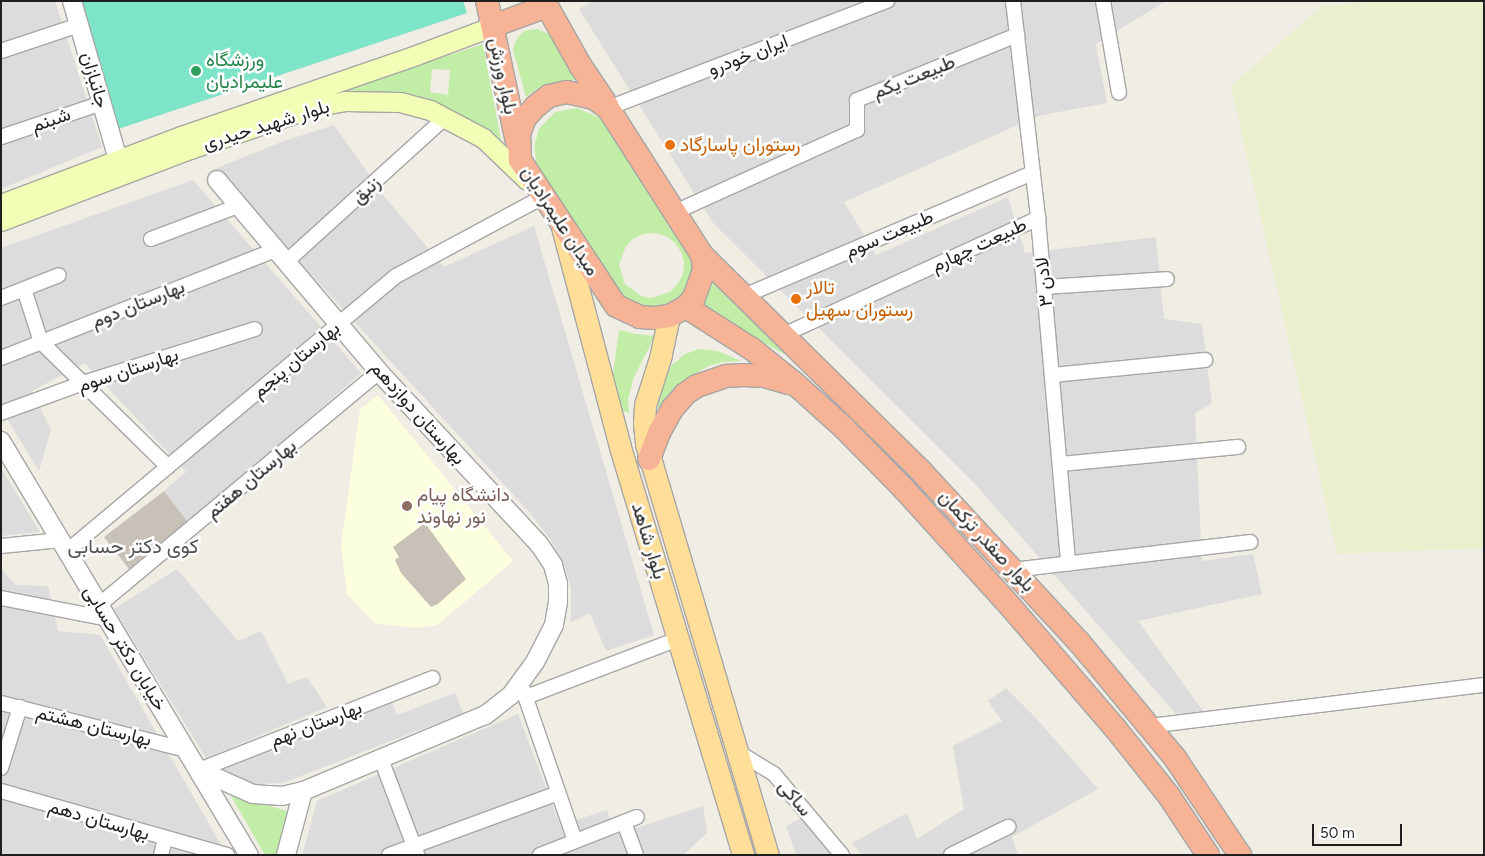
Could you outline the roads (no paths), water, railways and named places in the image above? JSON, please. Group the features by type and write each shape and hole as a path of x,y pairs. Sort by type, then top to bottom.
{"highway":[{"name":"بلوار ورزش","path":"487,1 518,150"},
{"path":"493,26 549,3 580,65 608,108"},
{"name":"میدان علیمرادیان","path":"677,312 654,318 640,317 616,306 520,160 518,150 525,118 549,96 567,92 583,94 594,98 608,108 702,255"},
{"path":"677,312 694,298 700,285 704,270 702,255"},
{"name":"بلوار صفدر ترکمان","path":"702,255 922,472 1080,642 1195,785 1240,855"},
{"name":"بلوار صفدر ترکمان","path":"677,312 752,349 844,428 905,490 1010,606 1150,770 1208,855"},
{"path":"650,458 660,431 673,408 685,394 706,381 744,374 764,376 795,384"}],"main road":[{"name":"بلوار شهید حیدری","path":"1,204 122,166 493,26"},
{"name":"بلوار شهید حیدری","path":"1,221 122,166 190,149 327,104 345,101 400,102 446,117 483,138 505,156 543,197"},
{"name":"بلوار شاهد","path":"561,224 620,447 743,855"},
{"name":"بلوار شاهد","path":"677,312 645,405 644,424 650,458 768,855"}],"street":[{"name":"جانبازان","path":"72,1 122,166"},
{"name":"ایران خودرو","path":"608,108 887,1"},
{"name":"لادن ۳","path":"1013,1 1038,218 1068,564"},
{"path":"1103,1 1119,93"},
{"path":"1,51 79,25"},
{"name":"طبیعت یکم","path":"675,212 857,130 857,100 1017,35"},
{"name":"شبنم","path":"1,137 102,103"},
{"name":"زنبق","path":"281,256 446,117"},
{"name":"طبیعت سوم","path":"744,296 1033,173"},
{"name":"بهارستان دوازدهم","path":"198,770 253,794 282,796 303,791 485,715 510,696 524,690 555,620 558,592 553,565 539,544 380,372 217,180"},
{"name":"بهارستان پنجم","path":"64,546 168,467 396,276 543,197"},
{"path":"151,239 238,206"},
{"name":"طبیعت چهارم","path":"783,334 1038,218"},
{"name":"بهارستان دوم","path":"1,358 281,256"},
{"path":"1,298 59,275"},
{"path":"1044,287 1167,279"},
{"path":"24,288 41,342 168,467"},
{"name":"بهارستان سوم","path":"1,413 83,384 255,329"},
{"path":"1052,375 1205,360"},
{"name":"بهارستان هفتم","path":"103,612 380,372"},
{"name":"خیابان دکتر حسابی","path":"1,441 249,855"},
{"path":"1060,464 1238,447"},
{"path":"1013,570 1250,542"},
{"path":"1,546 64,546"},
{"path":"1,598 103,612"},
{"path":"575,841 524,690 678,639"},
{"name":"بهارستان نهم","path":"198,770 433,678"},
{"path":"1149,726 1484,685"},
{"name":"بهارستان هشتم","path":"1,702 187,750"},
{"path":"1,768 20,707"},
{"name":"ساکی","path":"738,752 774,774 842,855"},
{"path":"381,759 415,850"},
{"name":"بهارستان دهم","path":"1,791 227,855"},
{"path":"286,855 303,791"},
{"path":"389,855 415,850 558,793"},
{"path":"540,855 637,816"},
{"path":"624,822 636,855"},
{"path":"951,855 1008,827"},
{"path":"161,855 165,839"}],"place":[{"name":"ورزشگاه علیمرادیان","path":"196,71"},
{"name":"رستوران پاسارگاد","path":"670,145"},
{"name":"تالار رستوران سهیل","path":"796,299"},
{"name":"دانشگاه پیام نور نهاوند","path":"407,506"}],"district":[{"name":"کوی دکتر حسابی","path":"133,546"}]}
